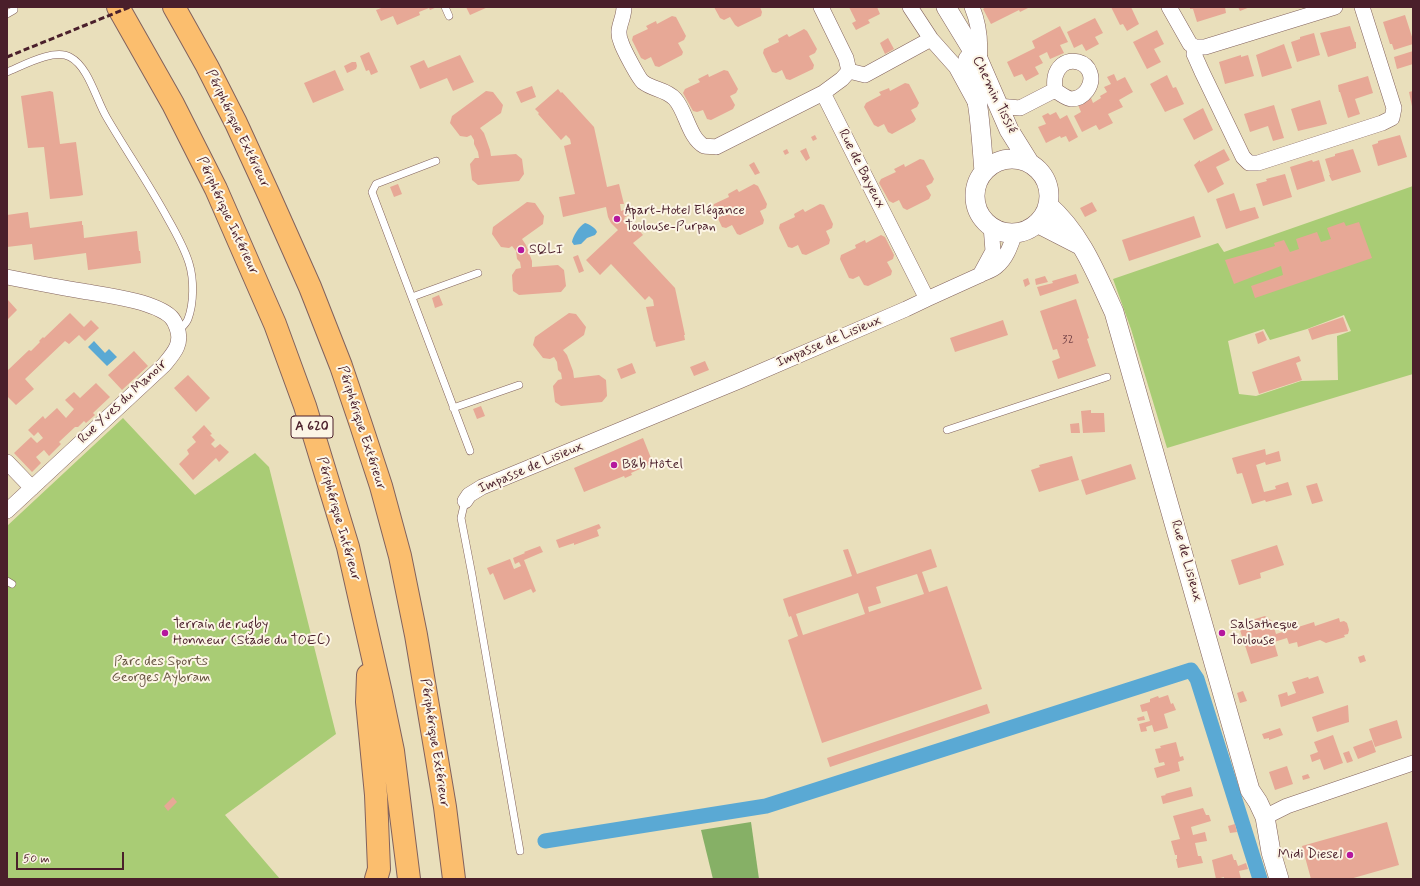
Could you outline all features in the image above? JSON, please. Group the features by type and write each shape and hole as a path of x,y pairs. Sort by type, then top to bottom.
{"highway":[{"name":"Périphérique Intérieur","path":"118,7 173,104 216,189 275,324 305,406 348,547 368,637 393,751 409,879"},
{"name":"Périphérique Extérieur","path":"174,7 207,66 270,195 313,294 362,425 400,556 416,635 445,807 454,879"},
{"path":"368,637 367,702 376,795 379,869 376,879"}],"street":[{"path":"624,7 618,30 620,42 642,82 669,93 677,101 695,138 704,146 716,147 823,93 842,79 848,71 846,58 820,7"},
{"path":"910,7 931,40 956,68 979,110"},
{"name":"Chemin Tissié","path":"946,7 979,61 1009,130 1028,162"},
{"path":"972,7 977,20 980,48 979,61"},
{"path":"1169,7 1190,44 1195,47 1205,47 1335,7"},
{"path":"1195,47 1194,54 1243,157 1249,163 1258,163 1382,123 1392,118 1394,108 1362,7"},
{"name":"Chemin Tissié","path":"959,29 974,82 979,110 984,172"},
{"path":"848,71 865,74 931,40"},
{"path":"998,106 1020,108 1055,90"},
{"name":"Rue de Bayeux","path":"823,93 927,299"},
{"path":"1009,130 1020,108"},
{"path":"1020,159 1028,162 1042,173 1047,182 1050,194 1048,205 1045,213 1037,223 1030,228 1016,233 1004,232 992,226 980,215 975,193 977,185 984,172 1002,160 1020,159"},
{"name":"Rue de Lisieux","path":"1048,205 1064,221 1082,246 1114,312 1250,790 1265,817 1271,852 1279,879"},
{"path":"1037,223 1082,246"},
{"path":"980,275 993,252 992,226"},
{"path":"927,299 997,267 1007,254 1016,233"},
{"path":"7,277 121,298 148,305 172,318 178,331"},
{"name":"Impasse de Lisieux","path":"464,501 469,495 482,487 739,381 927,299"},
{"name":"Rue Yves du Manoir","path":"7,511 164,365 179,344 178,331"},
{"path":"7,462 32,488"},
{"path":"1265,817 1287,806 1413,763"}],"lane":[{"path":"7,14 14,10 14,7"},
{"path":"446,7 449,16"},
{"path":"7,72 37,59 59,54 69,56 80,65 106,117 152,189 179,239 189,263 193,290 188,319 185,325 178,331"},
{"path":"436,161 376,184 372,192 470,451"},
{"path":"412,297 478,273"},
{"path":"947,430 1107,377"},
{"path":"454,408 519,385"},
{"name":"Impasse de Lisieux","path":"464,501 461,518 520,851"}],"green space":[{"path":"1413,186 1413,374 1167,448 1131,329 1113,279 1218,243 1224,252","holes":["1344,315 1351,331 1337,336 1338,380 1301,381 1256,396 1239,394 1228,341 1264,329 1270,340 1307,329"]},
{"name":"Parc des Sports Georges Aybram","path":"123,418 195,495 255,453 269,467 336,734 225,815 280,879 7,879 7,526"},
{"path":"751,822 759,879 713,879 701,830"}],"water":[{"path":"585,223 592,226 597,232 581,244 574,245 572,242 575,234"},
{"path":"94,341 105,353 109,349 117,357 107,366 88,347"}],"building":[{"path":"384,7 437,7 419,12 420,15 397,25 393,16 381,21 376,10"},
{"path":"466,7 488,7 470,15"},
{"path":"714,7 760,7 762,12 761,16 738,27 730,17 724,20 720,18"},
{"path":"849,7 877,7 880,14 868,20 870,23 856,30 852,23 856,21"},
{"path":"986,7 1030,7 1020,12 1019,10 991,24 983,9"},
{"path":"1111,7 1131,7 1139,24 1127,31 1123,24 1120,25"},
{"path":"1190,7 1225,7 1226,13 1197,22 1193,9 1190,9"},
{"path":"1238,7 1250,7 1240,11"},
{"path":"1405,15 1413,44 1394,50 1392,44 1390,44 1383,22"},
{"path":"672,16 676,17 686,36 684,40 678,43 683,52 682,55 659,67 655,66 651,57 645,60 641,58 632,40 633,36 648,29 646,26 656,21 657,24"},
{"path":"1095,18 1103,33 1095,37 1099,44 1086,51 1082,44 1074,48 1067,32"},
{"path":"1060,26 1068,42 1060,45 1064,53 1050,59 1047,52 1039,56 1043,63 1035,67 1039,74 1026,81 1022,74 1014,77 1007,62 1035,48 1032,41"},
{"path":"1350,26 1356,42 1356,48 1328,57 1320,33"},
{"path":"804,29 807,31 817,49 815,53 809,56 814,65 813,69 790,80 786,79 782,70 776,73 772,72 763,53 764,49 779,42 778,39 787,34 789,37"},
{"path":"1157,30 1164,44 1154,49 1161,62 1147,69 1133,42"},
{"path":"1314,33 1320,55 1297,62 1291,42 1300,39 1300,37"},
{"path":"888,38 894,49 885,54 880,43"},
{"path":"1284,44 1292,68 1262,77 1256,55"},
{"path":"1413,51 1413,64 1397,69 1394,57"},
{"path":"369,52 378,72 371,75 369,70 366,71 360,56"},
{"path":"460,55 474,82 453,91 447,78 420,89 410,66 424,60 428,68"},
{"path":"1241,55 1241,57 1248,55 1254,76 1225,84 1219,62"},
{"path":"352,62 356,62 356,69 347,73 344,66"},
{"path":"335,70 344,90 313,103 304,83"},
{"path":"724,70 728,71 738,89 736,93 730,96 735,105 733,109 711,120 707,119 703,110 697,112 693,111 683,93 685,89 700,82 698,79 708,74 709,77"},
{"path":"1114,74 1117,81 1125,77 1133,92 1119,100 1123,107 1108,114 1113,123 1099,130 1096,125 1082,132 1074,116 1081,112 1078,105 1091,98 1093,103 1101,98 1100,96 1107,92 1104,87 1111,84 1107,77"},
{"path":"1167,75 1173,88 1176,87 1184,104 1165,112 1150,84"},
{"path":"1368,76 1373,93 1355,99 1360,114 1348,118 1338,85"},
{"path":"905,83 909,84 919,103 917,107 911,110 916,119 914,122 892,134 888,132 884,124 878,127 874,125 864,107 866,103 881,95 879,92 889,88 890,91"},
{"path":"532,86 536,97 521,103 516,92"},
{"name":"Apart-Hotel Elégance Toulouse-Purpan","path":"558,89 594,127 607,187 619,184 624,204 620,204 621,211 626,209 629,215 624,218 628,222 630,220 643,235 633,243 675,288 685,340 656,347 646,307 654,306 653,300 649,296 645,300 611,264 600,275 586,260 618,230 611,223 606,207 563,217 559,197 575,194 564,146 571,144 570,139 566,135 561,140 535,109"},
{"path":"50,91 53,92 60,144 76,142 83,195 50,199 44,147 28,148 21,96"},
{"path":"486,91 493,92 503,105 501,113 480,128 484,133 491,156 516,154 522,159 524,174 519,181 478,185 472,180 470,164 475,158 479,158 474,140 471,135 467,137 460,136 450,123 452,116"},
{"path":"1413,91 1413,111 1409,92"},
{"path":"1320,100 1327,124 1298,131 1291,109"},
{"path":"1274,105 1284,138 1273,141 1268,126 1250,132 1244,114"},
{"path":"1203,108 1213,130 1194,140 1183,119"},
{"path":"1056,112 1060,119 1067,115 1078,137 1069,142 1066,136 1061,138 1060,136 1046,143 1038,127 1046,124 1042,116 1048,113 1050,115"},
{"path":"815,135 817,139 813,141 811,137"},
{"path":"1400,135 1407,157 1378,166 1372,145 1378,143 1378,141"},
{"path":"806,148 810,158 806,161 800,151"},
{"path":"787,149 789,153 785,155 783,151"},
{"path":"1224,149 1230,160 1216,167 1224,184 1208,193 1194,165 1200,160 1200,162"},
{"path":"1353,149 1361,172 1332,181 1325,159 1335,156 1335,154"},
{"path":"920,159 924,160 934,179 932,183 926,186 931,195 929,199 907,210 903,208 899,200 893,203 889,201 879,183 881,179 896,172 894,169 904,164 905,167"},
{"path":"1312,160 1313,162 1319,160 1325,181 1297,190 1290,167"},
{"path":"754,162 760,173 755,175 749,165"},
{"path":"1285,174 1292,197 1263,206 1256,184 1267,181 1266,179"},
{"path":"398,184 402,194 394,197 390,187"},
{"path":"754,184 758,186 767,204 766,208 760,211 764,220 763,224 740,235 737,234 732,225 726,228 722,227 713,208 714,204 729,197 728,194 737,189 739,192"},
{"path":"1234,193 1240,211 1255,207 1259,218 1226,229 1216,199"},
{"name":"SQLI","path":"527,202 535,203 544,216 543,224 522,239 532,261 532,267 558,265 564,270 566,286 561,292 519,295 513,291 512,275 516,269 521,268 520,262 517,259 516,251 512,246 509,248 501,247 492,234 493,227"},
{"path":"1092,202 1097,211 1085,217 1080,208"},
{"path":"820,204 824,205 833,224 832,228 826,231 830,240 829,244 806,255 802,254 798,245 792,248 788,247 779,228 780,224 795,217 794,214 803,209 805,212"},
{"path":"28,212 30,228 82,221 84,238 137,231 141,263 88,270 86,253 34,260 32,244 7,247 7,215"},
{"path":"1194,216 1201,237 1129,261 1122,240"},
{"path":"1344,222 1346,226 1359,222 1372,258 1255,298 1251,286 1283,275 1281,266 1234,284 1225,260 1275,246 1274,243 1284,240 1290,252 1299,249 1296,239 1317,232 1321,242 1331,239 1327,228"},
{"path":"881,235 885,237 894,255 893,259 887,262 892,271 891,275 868,286 864,285 859,276 853,279 849,278 840,259 841,255 856,248 855,245 865,240 866,243"},
{"path":"578,255 584,271 579,273 573,257"},
{"path":"1076,274 1079,283 1040,296 1037,287 1053,283 1052,281"},
{"path":"1045,276 1048,282 1036,285 1035,279"},
{"path":"1028,278 1030,284 1025,287 1023,280"},
{"path":"439,295 443,305 435,308 432,298"},
{"path":"1076,299 1089,338 1087,339 1096,366 1058,379 1052,361 1060,358 1057,349 1053,350 1040,311"},
{"path":"8,300 17,310 7,320 7,301"},
{"path":"70,313 84,327 91,320 99,328 85,341 79,335 69,344 65,341 25,379 34,389 16,405 7,396 7,371 29,350 31,351 43,337 44,338"},
{"path":"569,313 576,314 586,327 584,335 563,350 567,355 574,378 599,375 606,380 607,396 602,402 561,406 555,402 553,386 558,380 562,379 561,373 558,370 557,362 554,357 550,359 543,358 533,345 535,337"},
{"path":"1343,317 1348,331 1327,335 1312,340 1308,329"},
{"path":"1003,320 1008,335 955,352 950,338"},
{"path":"1263,331 1267,340 1258,344 1255,334"},
{"path":"134,351 148,366 122,390 108,375"},
{"path":"1299,356 1301,361 1296,363 1302,380 1259,394 1252,372"},
{"path":"705,361 709,370 694,376 690,367"},
{"path":"632,363 636,373 621,379 617,369"},
{"path":"188,375 210,398 196,412 174,388"},
{"path":"96,383 110,397 93,413 95,415 86,423 84,421 78,427 75,427 59,442 61,444 49,456 44,450 36,457 41,463 32,472 14,453 31,437 37,443 43,438 38,432 34,436 28,430 43,416 45,419 57,408 66,418 74,409 65,400 74,392 80,398"},
{"path":"481,406 485,416 477,419 473,409"},
{"path":"1091,410 1091,413 1104,413 1105,432 1083,433 1081,411"},
{"path":"1079,423 1080,433 1071,433 1070,424"},
{"path":"204,425 215,440 211,444 215,448 220,444 229,452 219,462 216,458 193,480 179,464 189,454 187,450 196,442 192,437"},
{"name":"B&b Hôtel","path":"643,438 653,463 631,473 632,475 625,478 624,476 584,492 574,468"},
{"path":"1265,449 1266,455 1279,451 1281,461 1266,465 1265,462 1256,465 1264,492 1276,489 1275,486 1288,482 1292,495 1252,504 1242,473 1237,474 1232,458"},
{"path":"1072,456 1079,480 1039,492 1031,470 1040,467 1039,465"},
{"path":"1131,464 1136,479 1086,495 1081,480"},
{"path":"1317,483 1323,501 1312,504 1306,486"},
{"path":"599,524 601,528 597,530 599,536 574,545 574,543 559,548 556,540"},
{"path":"1277,545 1284,565 1260,573 1261,578 1239,585 1231,560"},
{"path":"540,546 543,552 524,560 536,591 533,593 531,589 504,600 493,573 490,575 487,568 510,559 514,569 521,566 519,562 515,564 513,558"},
{"path":"848,549 857,574 931,549 937,567 922,572 929,592 947,586 982,689 822,743 788,640 798,636 791,616 789,617 783,599 852,576 843,550","holes":["917,574 924,594 869,612 868,607 881,603 876,587","858,593 865,614 803,635 796,614"]},
{"path":"1265,616 1272,621 1276,634 1314,622 1315,626 1339,618 1340,622 1344,621 1347,623 1349,630 1348,634 1344,635 1345,637 1326,643 1320,640 1298,647 1297,642 1289,644 1287,638 1274,642 1278,656 1251,664 1238,624"},
{"path":"1364,655 1366,661 1360,663 1358,657"},
{"path":"1318,676 1324,693 1281,707 1278,695 1287,692 1288,696 1296,693 1292,682 1308,677 1309,679"},
{"path":"1243,691 1247,701 1240,703 1237,693"},
{"path":"1168,695 1171,704 1173,703 1176,710 1164,714 1168,728 1154,732 1152,725 1146,727 1147,731 1141,732 1139,724 1150,721 1147,711 1142,712 1140,705 1150,702 1150,699 1158,696 1159,698"},
{"path":"987,704 990,713 830,767 827,758"},
{"path":"1348,705 1349,722 1317,732 1312,717"},
{"path":"1144,716 1145,720 1138,721 1137,718"},
{"path":"1397,720 1402,738 1375,747 1369,729"},
{"path":"1280,728 1283,735 1269,740 1269,738 1264,739 1262,734"},
{"path":"1333,735 1343,763 1324,770 1320,759 1312,762 1310,755 1318,752 1314,742"},
{"path":"1372,740 1376,752 1358,759 1353,747"},
{"path":"1176,742 1180,757 1183,756 1184,760 1178,762 1180,771 1157,778 1154,768 1165,765 1164,762 1159,763 1155,749 1161,748 1160,746"},
{"path":"1349,751 1353,761 1347,763 1343,753"},
{"path":"1287,766 1293,784 1275,790 1269,772"},
{"path":"1308,774 1310,778 1303,780 1302,776"},
{"path":"1191,787 1193,796 1163,804 1161,796"},
{"path":"173,797 177,802 168,811 164,806"},
{"path":"1203,808 1206,815 1209,815 1211,821 1191,827 1193,835 1205,832 1207,841 1195,843 1198,856 1201,856 1203,863 1178,868 1176,859 1177,855 1175,855 1171,841 1180,839 1173,816"},
{"name":"Midi Diesel","path":"1387,822 1399,865 1350,879 1311,879 1302,846"},
{"path":"1235,824 1237,832 1230,833 1228,826"},
{"path":"1232,854 1238,866 1246,863 1248,869 1239,871 1241,879 1224,879 1224,877 1216,879 1212,860"}],"waterway":[{"path":"545,841 766,806 1191,670 1197,679 1260,879"}],"railway":[{"path":"7,57 130,7"}],"place":[{"name":"Apart-Hotel Elégance Toulouse-Purpan","path":"617,219"},
{"name":"SQLI","path":"521,250"},
{"name":"B&b Hôtel","path":"614,465"},
{"name":"Terrain de rugby Honneur (Stade du TOEC)","path":"165,633"},
{"name":"Salsatheque Toulouse","path":"1222,633"},
{"name":"Midi Diesel","path":"1350,855"}]}
